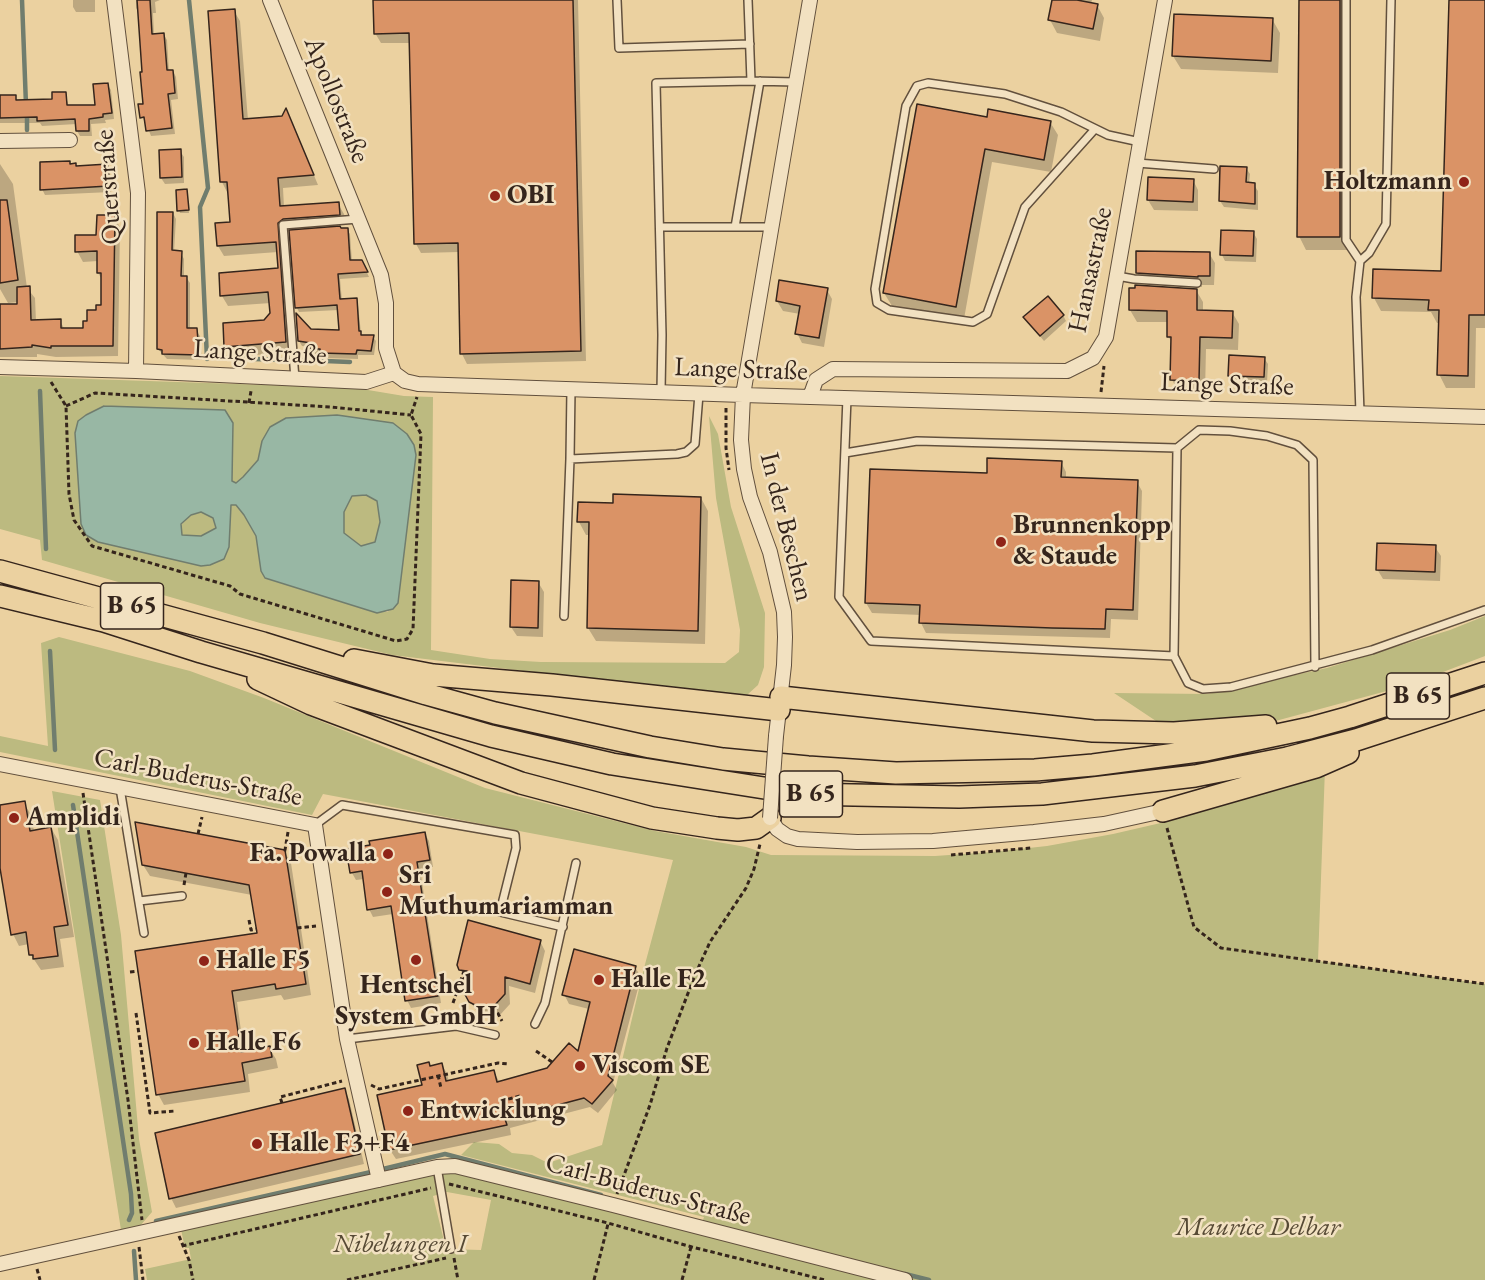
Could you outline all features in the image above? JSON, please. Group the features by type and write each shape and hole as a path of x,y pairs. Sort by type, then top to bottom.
{"highway":[{"name":"B 65","path":"0,571 263,644 426,694 590,735 723,759 896,773 961,773 1093,765 1206,750 1350,717 1485,672"},
{"name":"B 65","path":"0,596 104,621 201,652 491,736 590,759 802,794 959,797 1042,794 1195,776 1287,758 1356,740 1485,698"},
{"path":"263,644 434,675 1093,731 1174,733 1350,717"},
{"path":"201,652 311,704 521,783 652,818 717,828 738,830 756,828 770,818"},
{"path":"1163,811 1316,767 1430,717"}],"street":[{"name":"Querstraße","path":"114,0 138,193 136,371"},
{"name":"Apollostraße","path":"270,0 385,289 386,348 394,374"},
{"name":"In der Beschen","path":"770,818 785,637 784,612 770,552 750,497 744,469 736,395 771,227 810,0"},
{"name":"Hansastraße","path":"810,397 816,380 832,369 1067,370 1093,358 1106,337 1165,0"},
{"path":"0,141 70,140"},
{"name":"Lange Straße","path":"0,367 366,382 394,374 405,381 418,384 1485,417"},
{"name":"Carl-Buderus-Straße","path":"0,764 315,825 347,1039 379,1180"},
{"path":"770,818 777,829 787,836 798,839 889,842 1035,832 1104,824 1163,811"},
{"name":"Carl-Buderus-Straße","path":"0,1264 437,1167 467,1168 905,1280"}],"lane":[{"path":"617,0 619,48 750,44"},
{"path":"748,0 751,81"},
{"path":"1346,0 1346,240 1360,261 1356,297 1360,413"},
{"path":"1360,261 1369,253 1386,224 1391,0"},
{"path":"735,226 760,81"},
{"path":"660,392 662,335 656,83 796,82"},
{"path":"1095,129 1025,207 987,314 973,322 889,310 877,303 875,289 906,106 917,86 928,83 1005,94 1061,112 1108,135 1140,142"},
{"path":"1137,163 1214,169"},
{"path":"295,379 283,225 358,219"},
{"path":"660,227 771,227"},
{"path":"1117,276 1197,283"},
{"path":"564,616 572,389"},
{"path":"570,459 686,452 695,444 699,393"},
{"path":"848,398 839,597 870,641 1174,656"},
{"path":"845,453 917,441 1176,448 1199,430 1267,436 1297,445 1313,459 1315,666"},
{"path":"1176,448 1174,656 1188,682 1203,689 1231,687 1372,650 1485,610"},
{"path":"120,787 144,933"},
{"path":"315,825 342,805 515,836 516,848 500,912 563,927"},
{"path":"535,1024 545,1003 576,864"},
{"path":"138,901 182,896"},
{"path":"347,1039 456,1026 495,1035"},
{"path":"437,1167 452,1253"}],"path":[{"path":"49,369 49,379 66,406 69,494 72,512 74,520 92,546 230,586 240,594 396,641 407,639 413,629 421,434 411,415 418,384"},
{"path":"1101,394 1102,382"},
{"path":"66,406 95,393 331,407 411,415"},
{"path":"729,473 726,448 726,409 736,395"},
{"path":"81,779 128,1100 141,1233 143,1280"},
{"path":"1163,811 1194,927 1221,948 1485,984"},
{"path":"290,820 285,850 318,849"},
{"path":"594,1280 613,1204 650,1105 667,1048 694,975 710,942 746,888 754,869 760,841"},
{"path":"249,920 251,930 256,929"},
{"path":"297,928 329,924"},
{"path":"130,972 138,971"},
{"path":"453,1003 464,971"},
{"path":"494,1006 502,1021"},
{"path":"136,1013 150,1113 175,1111"},
{"path":"536,1051 552,1062"},
{"path":"282,1103 280,1097 314,1090 326,1084 356,1081 379,1089 498,1062 509,1064"},
{"path":"438,1075 441,1088"},
{"path":"314,1090 316,1095"},
{"path":"501,1101 520,1096"},
{"path":"193,1280 189,1260 182,1246 451,1184 825,1280"},
{"path":"682,1280 692,1247"},
{"path":"347,1280 452,1253 458,1280"}],"green space":[{"path":"0,376 356,388 404,396 433,397 431,650 490,659 541,662 725,663 739,652 740,630 716,498 709,416 718,434 731,507 765,613 764,667 758,685 747,695 714,694 392,655 260,623 42,560 40,540 0,529","holes":["78,421 233,423 232,482 236,483 258,460 262,441 416,455 398,603 392,609 387,612 261,571 256,536 236,505 231,505 210,565 201,566 98,542 81,524 75,433"]},
{"path":"366,495 377,501 380,522 375,542 361,546 344,533 344,512 352,496"},
{"path":"201,512 214,518 216,528 201,536 182,536 181,525 191,515"},
{"path":"1485,616 1485,656 1409,685 1268,723 1174,733 1114,693 1208,694 1327,668 1450,630"},
{"path":"59,637 190,671 264,698 485,788 655,831 746,847 771,855 935,856 1047,846 1165,822 1174,814 1325,768 1318,961 1485,984 1485,1280 147,1280 145,1269 191,1259 189,1248 185,1248 180,1225 454,1166 700,1228 704,1217 461,1155 474,1142 499,1144 512,1153 532,1155 548,1163 602,1145 644,968 673,860 323,794 312,815 0,752 0,736 48,746 41,643","holes":["447,1192 491,1200 481,1250 446,1249 433,1196"]},
{"path":"52,791 100,800 121,935 139,1139 152,1212 140,1226 121,1230"}],"shaded area":[{"path":"104,406 225,410 233,423 232,481 236,483 258,460 262,441 270,427 286,418 337,415 393,423 407,434 414,445 416,455 398,603 393,609 377,613 265,578 261,571 256,536 236,505 231,505 229,547 224,559 210,565 201,566 98,542 86,535 81,524 75,433 78,421","holes":["366,495 377,501 380,522 375,542 361,546 344,533 344,512 352,496","201,512 213,518 216,528 201,536 182,535 181,524 191,515"]}],"building":[{"path":"137,0 150,0 152,34 164,33 167,70 173,70 175,93 168,94 172,128 146,131 144,117 140,118 138,104 143,104"},
{"name":"OBI","path":"373,0 573,0 581,351 460,354 458,243 414,244 409,33 374,34"},
{"path":"1052,0 1077,0 1098,4 1093,29 1048,20"},
{"path":"1299,0 1340,0 1340,237 1297,237"},
{"name":"Holtzmann","path":"1449,0 1485,0 1485,315 1469,315 1468,376 1437,375 1439,310 1428,310 1429,300 1372,298 1373,269 1441,271"},
{"path":"235,9 243,119 282,116 286,108 314,175 278,178 280,206 339,202 340,215 283,219 278,223 286,342 224,347 223,323 264,320 270,313 268,292 220,296 219,273 278,268 276,242 217,246 215,223 230,222 227,182 220,182 208,11"},
{"path":"1174,14 1273,18 1271,61 1172,56"},
{"path":"108,83 112,113 89,119 89,131 76,131 75,119 37,121 37,117 0,118 0,95 16,95 16,100 52,99 52,92 66,92 67,105 95,105 93,84"},
{"path":"917,104 987,117 988,109 1051,121 1044,160 985,149 956,307 883,293"},
{"path":"181,149 182,177 160,178 159,150"},
{"path":"70,161 70,164 76,163 76,166 108,164 109,186 40,190 40,162"},
{"path":"1220,166 1247,167 1246,182 1255,183 1255,204 1219,201"},
{"path":"1148,177 1194,179 1193,202 1147,200"},
{"path":"187,189 189,210 177,211 176,190"},
{"path":"0,200 7,200 18,280 0,283"},
{"path":"157,212 173,212 172,250 182,251 181,276 187,276 187,328 197,328 199,355 162,354 162,350 157,349"},
{"path":"97,215 115,215 113,346 51,346 51,348 32,345 32,347 0,349 0,304 17,304 17,287 30,286 31,320 61,319 61,328 83,328 83,321 87,321 87,310 96,310 96,305 101,305 101,273 97,273 97,251 75,252 75,235 96,235"},
{"path":"340,226 348,228 350,260 362,260 368,272 338,274 340,299 357,298 361,335 374,335 371,351 357,350 356,354 320,353 320,349 310,349 311,343 298,341 296,313 311,329 339,330 337,305 295,308 289,230"},
{"path":"1221,230 1254,231 1253,256 1220,255"},
{"path":"1136,251 1210,252 1210,276 1136,273"},
{"path":"779,280 828,288 819,338 795,334 800,306 776,301"},
{"path":"1135,285 1197,289 1197,310 1233,311 1232,338 1200,337 1199,381 1170,380 1171,337 1167,337 1167,311 1129,310 1129,288 1135,288"},
{"path":"1048,296 1064,315 1040,336 1023,317"},
{"path":"1229,355 1265,357 1264,377 1228,376"},
{"name":"Brunnenkopp & Staude","path":"987,458 1062,461 1061,477 1138,480 1133,610 1106,609 1105,629 1052,628 919,623 920,605 865,603 870,469 987,473"},
{"path":"613,494 701,497 698,631 587,628 589,522 577,522 578,502 613,503"},
{"path":"1377,543 1436,545 1435,572 1376,570"},
{"path":"511,580 539,581 538,628 510,627"},
{"path":"25,801 30,831 51,827 68,925 54,927 58,956 33,959 33,955 29,955 26,932 11,935 0,868 0,805"},
{"path":"135,822 285,850 306,984 276,989 275,984 232,991 241,1052 270,1046 272,1057 242,1063 245,1081 156,1095 135,951 257,933 249,885 142,865"},
{"path":"425,832 430,860 417,862 438,996 405,1001 391,906 367,910 362,871 350,873 346,849 370,845 369,841"},
{"path":"468,920 541,940 530,984 505,977 505,994 494,1006 481,1008 469,1002 463,991 462,981 467,971 459,970 457,965"},
{"path":"574,949 636,966 608,1076 613,1080 592,1104 584,1098 505,1119 507,1125 389,1150 377,1095 422,1085 417,1065 429,1062 430,1066 442,1063 446,1081 494,1070 497,1082 547,1068 569,1043 578,1051 590,1002 562,995"},
{"name":"Halle F3+F4","path":"345,1088 360,1154 169,1199 155,1133"}],"waterway":[{"path":"22,0 26,105"},
{"path":"189,0 208,188 200,207 207,359"},
{"path":"27,114 27,130"},
{"path":"224,358 285,360"},
{"path":"300,360 350,362"},
{"path":"40,391 46,549"},
{"path":"50,651 55,750"},
{"path":"73,805 131,1194 132,1213 129,1220"},
{"path":"383,1169 445,1154 601,1195"},
{"path":"156,1221 371,1172"},
{"path":"134,1251 136,1280"},
{"path":"905,1274 929,1280"}],"place":[{"name":"Holtzmann","path":"1464,182"},
{"name":"OBI","path":"495,196"},
{"name":"Brunnenkopp & Staude","path":"1001,542"},
{"name":"Amplidi","path":"14,818"},
{"name":"Fa. Powalla","path":"388,854"},
{"name":"Sri Muthumariamman","path":"387,892"},
{"name":"Hentschel System GmbH","path":"416,960"},
{"name":"Halle F5","path":"204,961"},
{"name":"Halle F2","path":"599,980"},
{"name":"Halle F6","path":"194,1043"},
{"name":"Viscom SE","path":"580,1066"},
{"name":"Entwicklung","path":"408,1111"},
{"name":"Halle F3+F4","path":"257,1144"}],"park label":[{"name":"Maurice Delbar","path":"1258,1228"},
{"name":"Nibelungen I","path":"400,1245"}]}
